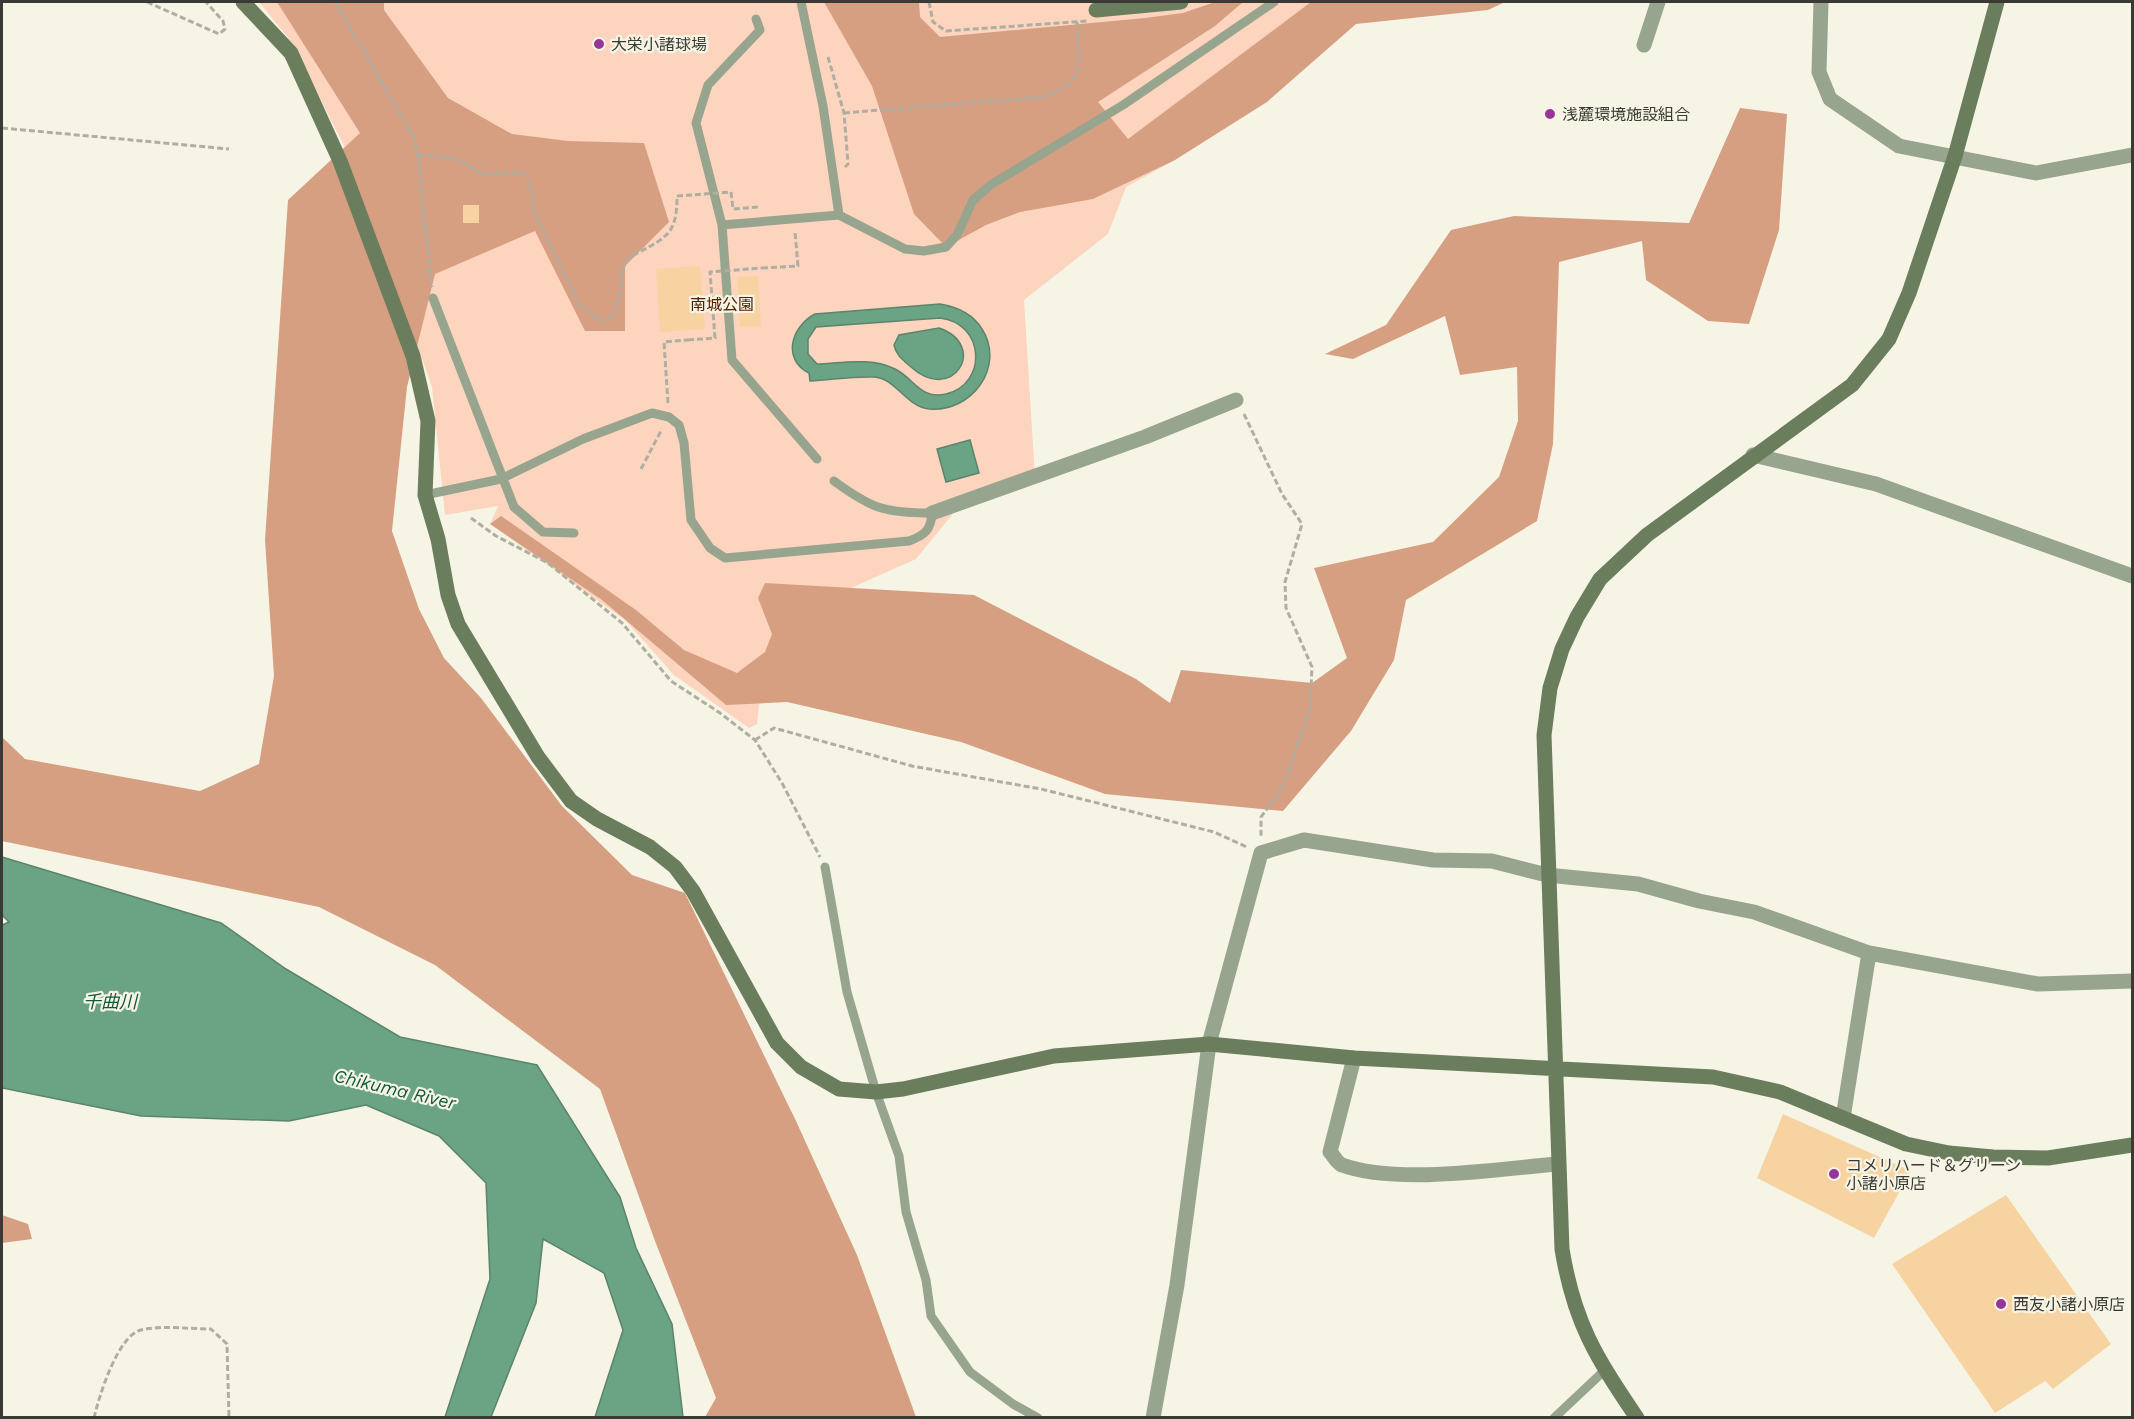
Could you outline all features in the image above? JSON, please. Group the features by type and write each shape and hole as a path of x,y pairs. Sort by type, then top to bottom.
{"street":[{"path":"243,2 291,53 340,161 413,356 428,422 425,495 438,539 448,595 458,624 538,757 572,801 597,819 650,847 675,867 693,891 777,1043 801,1067 838,1089 876,1092 914,1087 1054,1056 1209,1044 1354,1058 1713,1077 1780,1092 1906,1144 1949,1153 2048,1158 2133,1145"},
{"path":"1097,15 1181,2"},
{"path":"1644,45 1658,2"},
{"path":"1821,2 1820,72 1830,99 1899,146 2036,173 2133,155"},
{"path":"1637,1418 1586,1337 1566,1277 1562,1249 1557,1164 1544,735 1550,688 1562,649 1577,617 1600,579 1647,535 1753,454 1852,385 1888,339 1909,293 1955,156 1997,2"},
{"path":"932,513 1057,470 1236,400"},
{"path":"1753,454 1876,484 2133,576"},
{"path":"1153,1418 1177,1285 1209,1044 1261,853 1304,840 1433,860 1492,861 1547,875 1638,884 1700,901 1754,912 1869,953 2038,984 2133,981"},
{"path":"1843,1118 1869,953"},
{"path":"1354,1058 1330,1152 1340,1164 1371,1171 1421,1175 1557,1164"}],"lane":[{"path":"801,2 822,106 839,215"},
{"path":"722,225 839,215 905,249 924,251 946,247 957,235 973,200 992,184 1123,105 1274,2"},
{"path":"756,19 760,30 708,85 696,123 722,225 732,360 817,459"},
{"path":"433,298 501,479 514,507 543,532 574,533"},
{"path":"425,495 501,479 583,439 652,412 669,417 679,425 684,443 691,520 710,548 725,558 909,541 923,536 931,527 932,513 891,512 872,506 834,481"},
{"path":"825,867 847,992 876,1092 898,1156 906,1212 926,1280 931,1316 970,1372 1013,1404 1038,1418"},
{"path":"1554,1418 1605,1370"}],"path":[{"path":"147,2 219,34 225,29 223,21 206,2"},
{"path":"335,2 414,138 433,298"},
{"path":"929,2 933,22 946,31 1077,22 1097,15"},
{"path":"843,113 1041,97 1067,88 1077,75 1079,60 1077,22"},
{"path":"2,128 230,149"},
{"path":"418,157 432,155 460,160 484,175 516,172 525,175 531,186 535,214 580,306 600,320 612,318 621,303 624,265 630,258 669,235 675,224 677,196 731,192 733,209 759,207"},
{"path":"667,392 664,342 715,338 710,272 798,266 794,219"},
{"path":"754,740 774,728 912,766 1041,789 1214,832 1261,853 1261,817 1282,789 1310,709 1312,667 1286,608 1286,582 1302,524 1282,494 1236,400"},
{"path":"641,470 669,417"},
{"path":"471,518 496,536 557,569 622,623 671,681 720,713 754,740 782,783 825,867"},
{"path":"94,1418 102,1387 129,1335 141,1330 211,1329 227,1344 229,1418"}],"green space":[{"name":"南城公園","path":"259,2 1315,2 1296,20 1175,160 1126,187 1108,234 1024,300 1035,478 961,504 916,559 804,609 761,688 757,724 749,728 674,675 625,620 490,524 498,506 445,515 432,387 353,164 293,44"}],"shaded area":[{"path":"277,2 384,2 384,10 448,98 512,134 568,141 644,143 669,222 625,266 625,331 585,331 535,231 435,274 407,387 392,531 419,609 444,658 481,698 562,806 632,875 685,893 796,1121 857,1255 916,1417 705,1417 716,1398 655,1241 600,1089 435,965 319,907 2,841 2,737 25,759 200,791 259,764 274,676 265,540 288,200 360,133"},
{"path":"824,2 919,2 920,17 940,37 1145,18 1183,13 1215,2 1243,2 1215,26 1098,102 1128,139 1311,2 1505,2 1488,10 1356,24 1267,102 1175,160 1093,199 1020,212 986,225 946,247 914,214 872,86"},
{"path":"1740,108 1787,114 1779,230 1749,324 1708,321 1646,280 1642,241 1559,262 1553,444 1537,521 1406,600 1394,660 1351,731 1283,811 1105,794 961,742 787,702 726,705 602,600 490,524 501,516 636,610 684,650 737,673 765,652 772,634 758,598 765,583 974,595 1136,679 1170,703 1181,670 1312,683 1347,658 1314,568 1433,542 1499,477 1518,421 1517,367 1460,375 1445,316 1353,359 1325,354 1386,325 1451,230 1514,216 1689,223"},
{"path":"2,1215 28,1224 32,1239 2,1243"}],"water":[{"path":"940,304 953,307 970,315 982,329 990,358 987,372 971,395 958,404 929,409 913,403 888,382 874,377 810,381 809,373 795,360 793,343 800,326 815,314","holes":["940,318 955,322 966,331 973,342 976,354 969,379 960,388 946,394 937,395 923,391 902,373 886,365 857,362 817,364 808,354 808,339 816,327"]},
{"path":"939,328 954,336 962,347 963,358 960,368 952,376 940,379 926,377 911,367 898,355 894,345 899,335"},
{"path":"970,440 979,473 946,482 937,449"},
{"name":"千曲川","path":"2,857 221,923 286,969 400,1037 537,1065 620,1197 636,1248 672,1324 683,1417 595,1417 623,1330 604,1273 543,1239 536,1303 491,1417 445,1417 490,1279 486,1183 439,1136 366,1105 289,1121 141,1116 2,1088 2,925 9,922 2,915"}],"building":[{"path":"463,205 479,205 479,223 463,223"},
{"path":"700,266 705,329 660,332 656,269"},
{"path":"758,276 761,326 740,327 737,277"},
{"name":"コメリハード＆グリーン 小諸小原店","path":"1783,1114 1911,1171 1874,1238 1757,1178"},
{"name":"西友小諸小原店","path":"2006,1195 2111,1344 2053,1389 2045,1381 1995,1413 1892,1264"}],"place":[{"name":"大栄小諸球場","path":"599,44"},
{"name":"浅麓環境施設組合","path":"1550,114"},
{"name":"コメリハード＆グリーン 小諸小原店","path":"1834,1174"},
{"name":"西友小諸小原店","path":"2001,1304"}],"water label":[{"name":"Chikuma River","path":"395,1089"}]}
